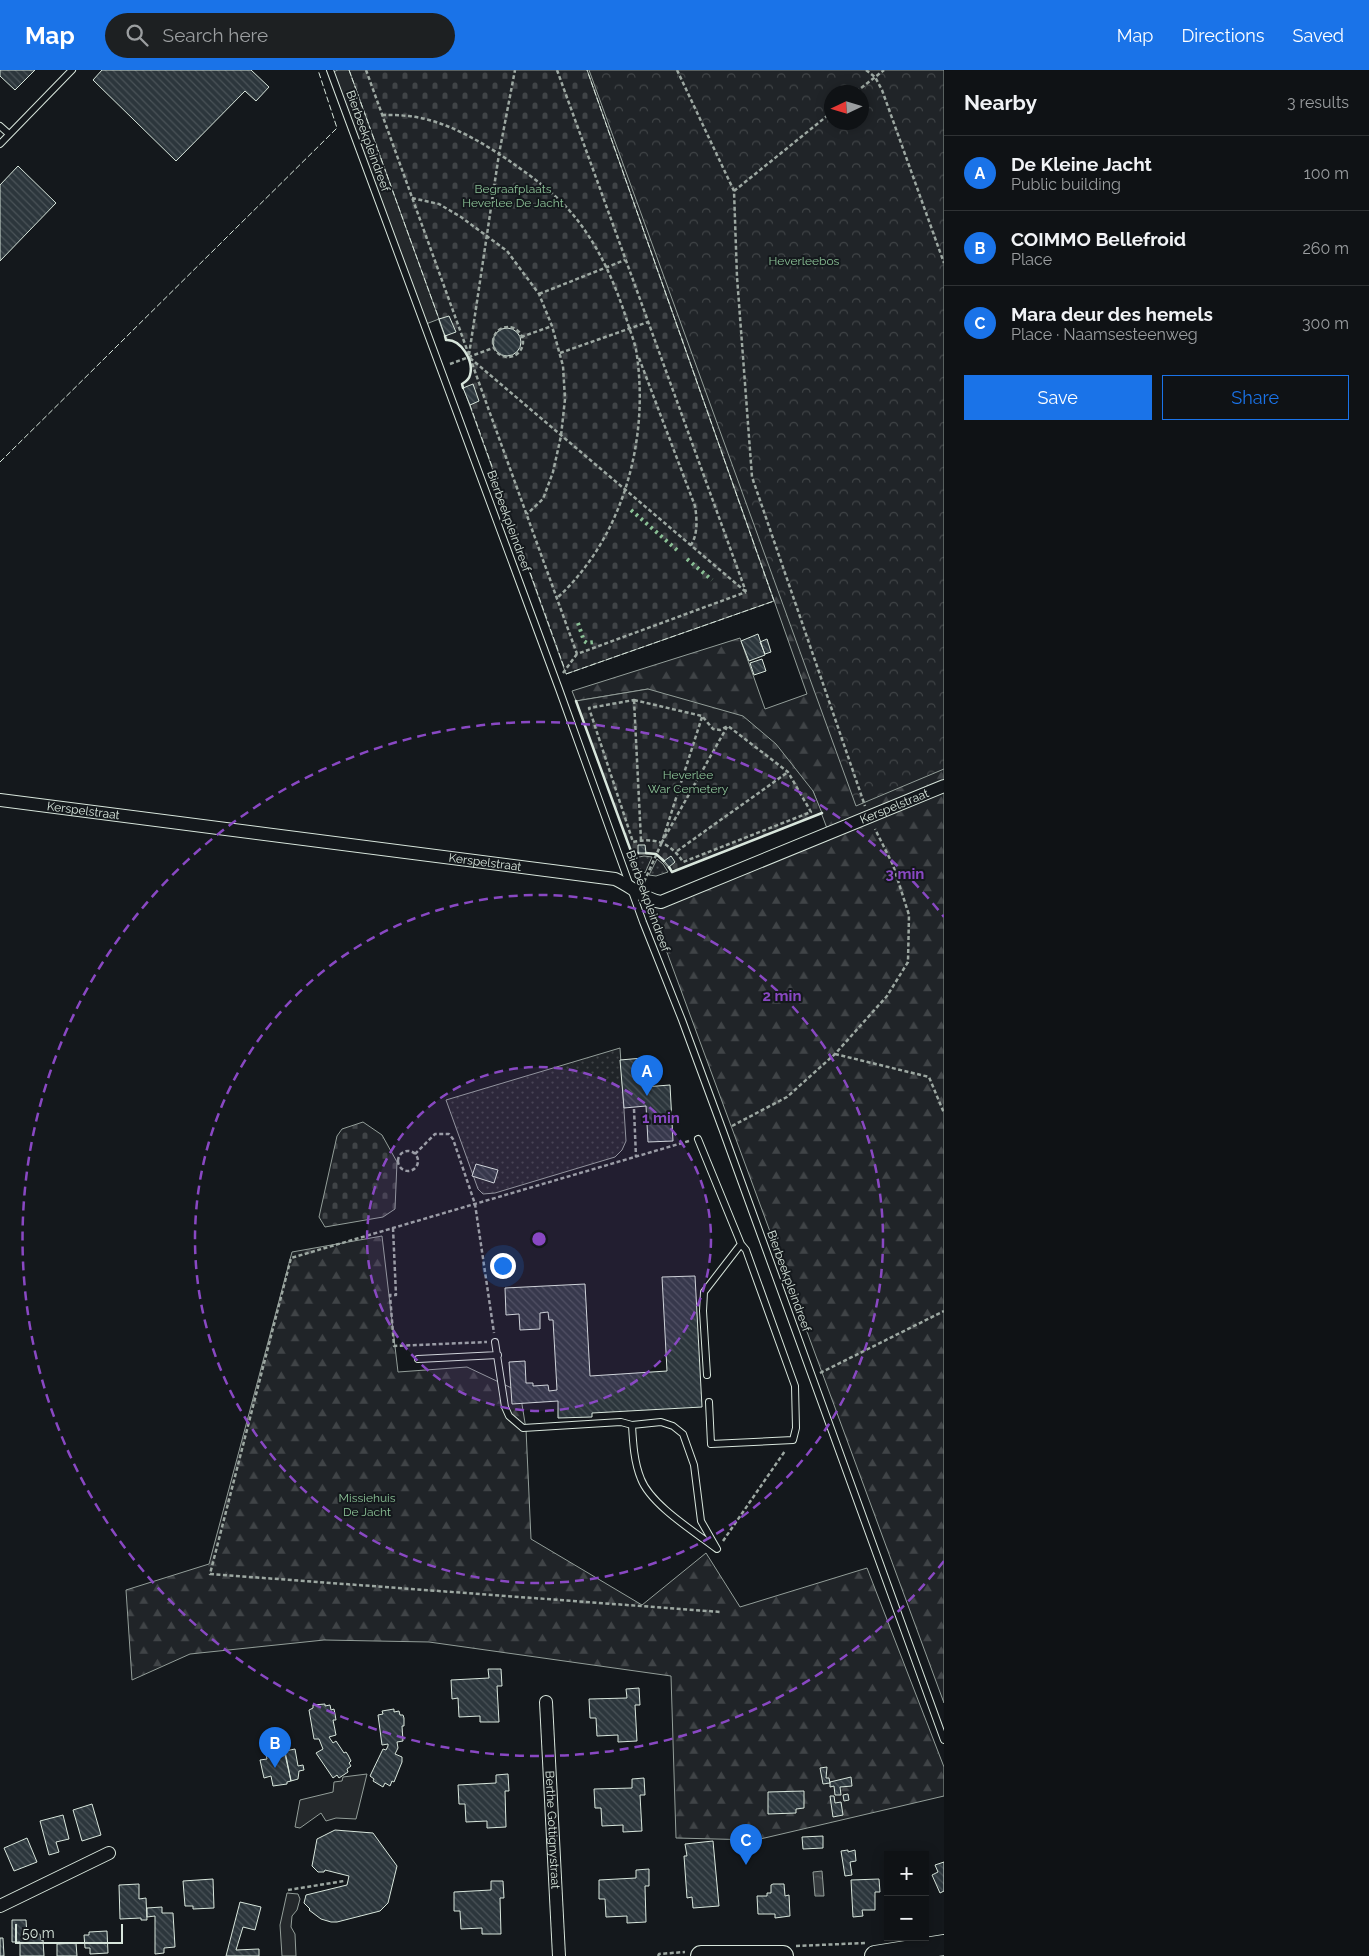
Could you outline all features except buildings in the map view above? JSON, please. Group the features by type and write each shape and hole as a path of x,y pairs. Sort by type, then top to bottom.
{"main road":[{"path":"875,1956 944,1945"},
{"path":"701,1956 783,1956"}],"street":[{"name":"Kerspelstraat","path":"0,800 615,879 635,889 650,900 660,902 944,786"},
{"name":"Berthe Gottignystraat","path":"546,1702 559,1956"},
{"path":"0,1906 109,1853"}],"lane":[{"path":"0,144 72,70"},
{"name":"Bierbeekpleindreef","path":"330,70 556,682 635,889 944,1740"},
{"path":"0,126 9,134"},
{"path":"698,1139 741,1244 746,1250 795,1386 796,1428 793,1440 711,1444 709,1402"},
{"path":"707,1375 703,1312 704,1292 741,1244"},
{"path":"496,1342 505,1407 509,1416 523,1428 621,1422 632,1425 661,1422 673,1426 683,1434 694,1465 702,1522 717,1549"},
{"path":"418,1359 498,1355"},
{"path":"632,1425 634,1451 640,1479 647,1491 657,1502 717,1549"}],"path":[{"path":"366,70 578,654"},
{"path":"469,357 499,154 515,70"},
{"path":"557,70 746,592"},
{"path":"676,70 734,191 737,277 752,477 869,816 893,865 909,915 908,962 887,996 835,1054 787,1097 723,1131"},
{"path":"866,70 875,77 885,99 944,264"},
{"path":"865,85 884,70"},
{"path":"382,115 410,116 443,125 476,140 499,154 544,187 569,210 589,237 607,267 620,297 637,355 695,506 697,518 694,539 691,545"},
{"path":"734,191 824,118"},
{"path":"412,198 439,204 487,235 506,251 539,294 552,326 563,366 565,399 561,436 553,472 543,499 527,514"},
{"path":"539,294 625,260"},
{"path":"560,353 648,322"},
{"path":"521,337 552,326"},
{"path":"512,327 520,333 521,348 514,356 500,355 493,348 493,339 502,328 512,327"},
{"path":"440,368 493,348"},
{"path":"557,598 574,583 592,557 611,524 625,490 634,459 638,430 640,393 637,355"},
{"path":"469,357 746,592"},
{"path":"556,682 578,654 746,592"},
{"path":"634,700 641,840"},
{"path":"634,700 702,716 712,729 720,730 728,726 788,772 811,812 683,862 676,851 662,842 641,840 633,842 589,708 634,700"},
{"path":"662,842 702,716"},
{"path":"635,889 728,726"},
{"path":"676,851 788,772"},
{"path":"835,1054 929,1077 944,1113"},
{"path":"634,1109 636,1157"},
{"path":"393,1228 396,1295 390,1295 394,1346 496,1342 475,1204 453,1139 449,1134 435,1134 415,1154"},
{"path":"698,1139 291,1258 210,1574 720,1612"},
{"path":"407,1151 415,1154 418,1160 414,1169 408,1171 400,1166 398,1160 401,1154 407,1151"},
{"path":"812,1378 944,1311"},
{"path":"717,1549 793,1440"},
{"path":"288,1890 344,1881"}],"green space":[{"name":"Begraafplaats Heverlee De Jacht","path":"349,70 587,70 774,601 566,674 462,384 470,375 471,370 468,358 457,343 446,340"},
{"name":"Heverleebos","path":"587,70 944,70 944,1703 651,909 831,839 813,791 648,689 576,701 572,691 740,638 765,709 807,694"},
{"path":"589,70 944,70 944,769 856,806"},
{"name":"Heverlee War Cemetery","path":"648,689 743,716 776,744 813,791 822,813 672,872 656,854 632,854 576,701"},
{"path":"652,857 645,873 640,869 634,858"},
{"path":"657,859 668,872 656,876 649,875"},
{"path":"620,1048 626,1141 622,1150 615,1157 495,1193 483,1194 478,1189 446,1100"},
{"path":"363,1122 382,1135 397,1162 395,1209 383,1217 325,1227 319,1217 337,1136 342,1129"},
{"name":"Missiehuis De Jacht","path":"382,1236 398,1372 467,1367 520,1392 526,1429 531,1539 642,1605 706,1553 740,1607 867,1568 944,1767 944,1796 756,1840 676,1838 671,1676 429,1642 324,1640 190,1654 132,1680 126,1590 209,1564 292,1252"}],"shaded area":[{"path":"349,70 439,319 426,324 333,72"},
{"path":"367,1774 356,1819 336,1818 326,1821 321,1813 300,1828 295,1827 300,1800 333,1792 334,1782 342,1781 343,1777"},
{"path":"287,1893 298,1894 300,1899 297,1910 292,1916 291,1927 295,1934 296,1956 282,1956 280,1925"}],"water":[{"path":"822,1871 824,1896 815,1896 813,1872"}],"hedge":[{"path":"631,510 677,550"},
{"path":"687,559 712,580"},
{"path":"578,623 584,641 587,643 595,642"}],"fence":[{"path":"0,462 337,128 318,70"},
{"path":"349,70 439,319"},
{"path":"566,674 774,601 587,70"},
{"path":"470,405 564,667"}],"wall":[{"path":"445,336 446,340 457,343 461,347 470,363 470,375 468,380 462,384 463,388"},
{"path":"576,701 632,854 638,853"},
{"path":"669,867 672,872 822,813"},
{"path":"646,853 656,854 664,861"}],"place":[{"name":"De Kleine Jacht","path":"647,1096"},
{"name":"COIMMO Bellefroid","path":"275,1768"},
{"name":"Mara deur des hemels","path":"746,1865"}]}
